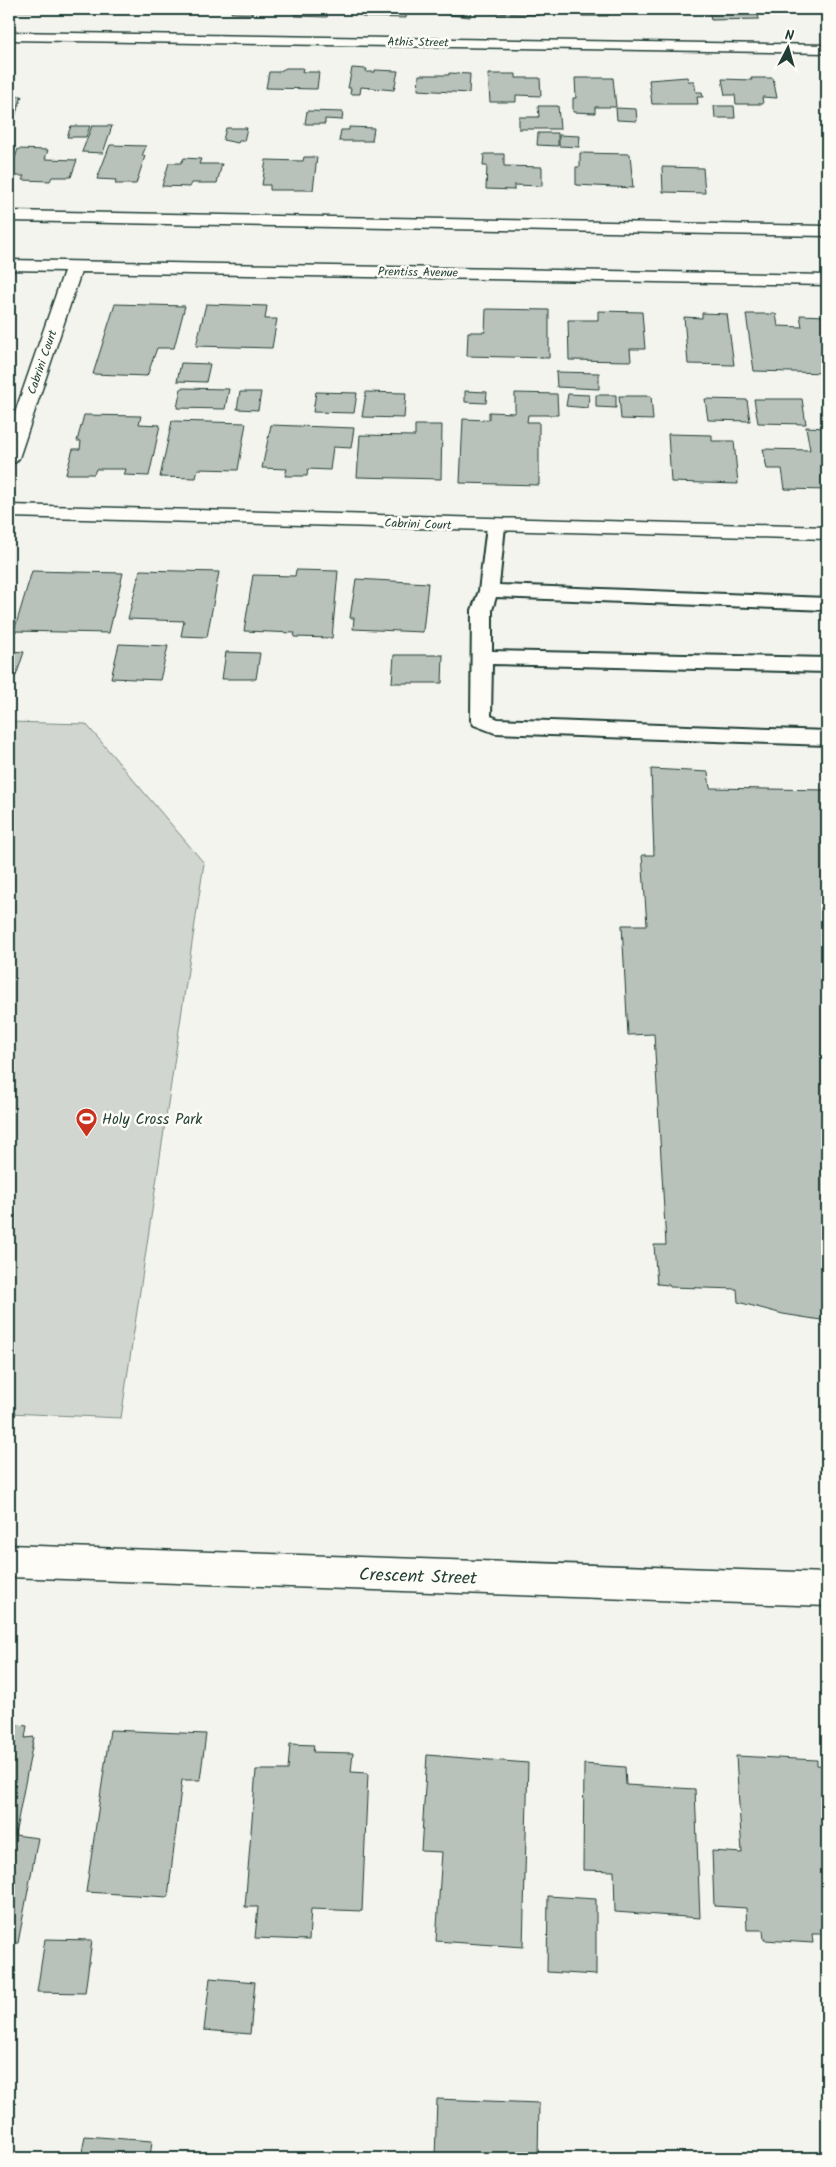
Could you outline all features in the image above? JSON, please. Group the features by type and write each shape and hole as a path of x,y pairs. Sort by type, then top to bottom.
{"street":[{"name":"Athis Street","path":"9,36 827,48"},
{"path":"9,216 827,231"},
{"name":"Prentiss Avenue","path":"9,265 827,280"},
{"name":"Cabrini Court","path":"9,458 74,266"},
{"name":"Cabrini Court","path":"9,511 496,526 827,533"},
{"name":"Crescent Street","path":"9,1561 827,1590"}],"lane":[{"path":"496,526 489,592 482,610 481,720 495,726 827,738"},
{"path":"489,592 827,604"},
{"path":"482,657 827,665"}],"shaded area":[{"name":"Holy Cross Park","path":"9,722 86,724 204,863 121,1418 9,1413"}],"building":[{"path":"11,9 56,9 54,12 10,11"},
{"path":"214,9 270,9 269,11 253,10 252,14 231,13 232,10"},
{"path":"294,9 330,9 327,17 295,16"},
{"path":"364,9 407,9 406,18 362,17"},
{"path":"433,9 471,9 470,17 433,13"},
{"path":"492,9 539,9 539,15 492,13"},
{"path":"571,9 625,9 626,13 608,13 608,16 582,16 582,13 571,13"},
{"path":"709,9 757,9 759,19 711,20"},
{"path":"286,68 303,68 302,72 319,72 317,89 266,88 269,72 278,72"},
{"path":"352,68 367,69 366,72 375,72 375,70 398,71 394,90 361,87 360,94 350,94 351,88 348,88"},
{"path":"449,73 470,74 469,93 418,90 419,75 449,75"},
{"path":"488,74 516,74 516,78 540,78 541,96 516,95 516,102 490,102"},
{"path":"687,77 688,81 694,81 696,92 702,92 703,97 697,97 698,104 652,104 649,80"},
{"path":"575,78 613,78 616,107 595,107 595,113 573,112 573,98 576,98"},
{"path":"751,78 773,78 777,98 762,97 763,104 736,104 735,95 725,95 722,79 752,80"},
{"path":"9,96 22,96 14,119 9,119"},
{"path":"538,106 558,106 560,129 519,129 519,117 539,117"},
{"path":"714,106 734,106 735,118 715,118"},
{"path":"616,108 636,109 637,121 617,120"},
{"path":"307,111 343,112 342,120 325,119 325,124 305,124"},
{"path":"71,126 90,126 86,137 67,137"},
{"path":"92,126 112,126 103,153 82,152"},
{"path":"349,127 374,128 372,141 339,141 341,130 349,130"},
{"path":"226,128 247,128 244,141 239,141 238,143 223,140"},
{"path":"538,133 558,133 558,146 537,145"},
{"path":"559,135 580,136 579,147 559,146"},
{"path":"110,145 146,146 142,156 145,156 136,184 115,184 116,180 97,179"},
{"path":"18,149 48,150 45,159 77,160 71,177 52,177 50,181 22,180 24,176 9,176"},
{"path":"580,153 630,154 633,188 576,185 576,167 580,167"},
{"path":"484,154 504,154 504,166 542,167 542,186 514,185 514,190 486,189 487,166 483,166"},
{"path":"304,157 317,157 313,190 270,190 270,185 262,185 266,160 303,161"},
{"path":"184,158 201,159 199,164 222,164 217,183 192,183 190,187 162,186 169,163 181,163"},
{"path":"662,167 703,168 705,193 663,192"},
{"path":"115,304 185,306 174,348 157,348 147,376 93,374"},
{"path":"206,304 267,306 265,319 277,319 272,348 196,346"},
{"path":"486,309 549,310 549,358 467,356 468,332 485,332"},
{"path":"598,311 642,312 645,349 630,349 631,361 569,360 568,320 598,320"},
{"path":"702,313 727,314 734,365 688,364 684,317 702,318"},
{"path":"746,314 776,314 778,326 802,327 800,315 826,316 827,373 754,371"},
{"path":"181,363 210,364 206,382 177,381"},
{"path":"556,372 599,373 599,389 557,387"},
{"path":"181,388 229,389 225,409 177,408"},
{"path":"465,391 487,392 486,403 465,402"},
{"path":"240,392 261,392 258,410 237,409"},
{"path":"316,392 357,393 354,413 313,412"},
{"path":"366,392 406,393 404,418 362,417"},
{"path":"515,393 557,394 558,415 528,415 527,422 539,422 539,485 460,483 463,419 489,420 489,412 515,413"},
{"path":"568,394 589,395 588,408 566,406"},
{"path":"596,395 616,395 616,408 596,407"},
{"path":"619,396 651,396 653,420 621,419"},
{"path":"705,399 747,400 750,421 708,420"},
{"path":"754,399 802,399 806,424 758,423"},
{"path":"84,415 141,416 139,424 160,425 149,476 124,475 126,469 96,469 94,474 66,474 73,449 80,449 81,441 77,441"},
{"path":"172,421 246,423 238,470 198,469 196,478 160,477"},
{"path":"271,425 354,428 351,448 333,447 330,470 308,469 307,476 285,476 287,469 262,468"},
{"path":"415,425 442,425 441,479 357,477 360,435 415,436"},
{"path":"806,427 827,428 827,490 785,489 782,469 767,469 763,449 810,450"},
{"path":"668,434 712,435 712,441 734,441 738,484 671,482"},
{"path":"140,570 219,572 207,637 181,636 184,621 128,619"},
{"path":"296,570 338,571 332,638 294,637 295,633 244,631 253,575 295,576"},
{"path":"32,571 123,573 109,633 14,631"},
{"path":"356,579 428,583 423,632 353,629 354,618 350,618"},
{"path":"119,644 168,646 160,680 111,678"},
{"path":"9,651 24,652 16,676 9,676"},
{"path":"226,652 260,653 256,679 222,679"},
{"path":"394,655 443,655 442,683 392,683"},
{"path":"651,769 708,772 710,788 827,790 827,1321 783,1314 738,1302 737,1289 670,1287 669,1285 657,1284 654,1245 666,1245 654,1034 628,1035 622,925 647,925 642,855 654,855"},
{"path":"9,1724 27,1726 25,1738 34,1737 15,1835 38,1838 18,1943 9,1943"},
{"path":"110,1730 206,1734 200,1780 182,1780 168,1897 86,1892"},
{"path":"290,1744 314,1745 313,1752 353,1753 351,1772 368,1773 362,1911 311,1909 309,1940 255,1938 258,1907 245,1907 256,1770 288,1770"},
{"path":"427,1755 528,1763 523,1947 436,1941 442,1852 421,1851"},
{"path":"736,1756 817,1760 817,1765 827,1766 827,1811 823,1811 827,1869 827,1934 812,1934 813,1943 764,1940 763,1930 747,1930 746,1908 714,1906 712,1851 742,1853"},
{"path":"584,1764 625,1767 626,1785 695,1789 700,1918 615,1912 614,1871 583,1870"},
{"path":"548,1896 596,1899 596,1975 547,1972"},
{"path":"45,1939 92,1940 85,1993 37,1992"},
{"path":"210,1978 255,1982 250,2034 204,2030"},
{"path":"437,2099 539,2103 538,2158 435,2158"},
{"path":"85,2136 152,2141 150,2158 81,2158"}],"place":[{"name":"Holy Cross Park","path":"86,1138"}]}
